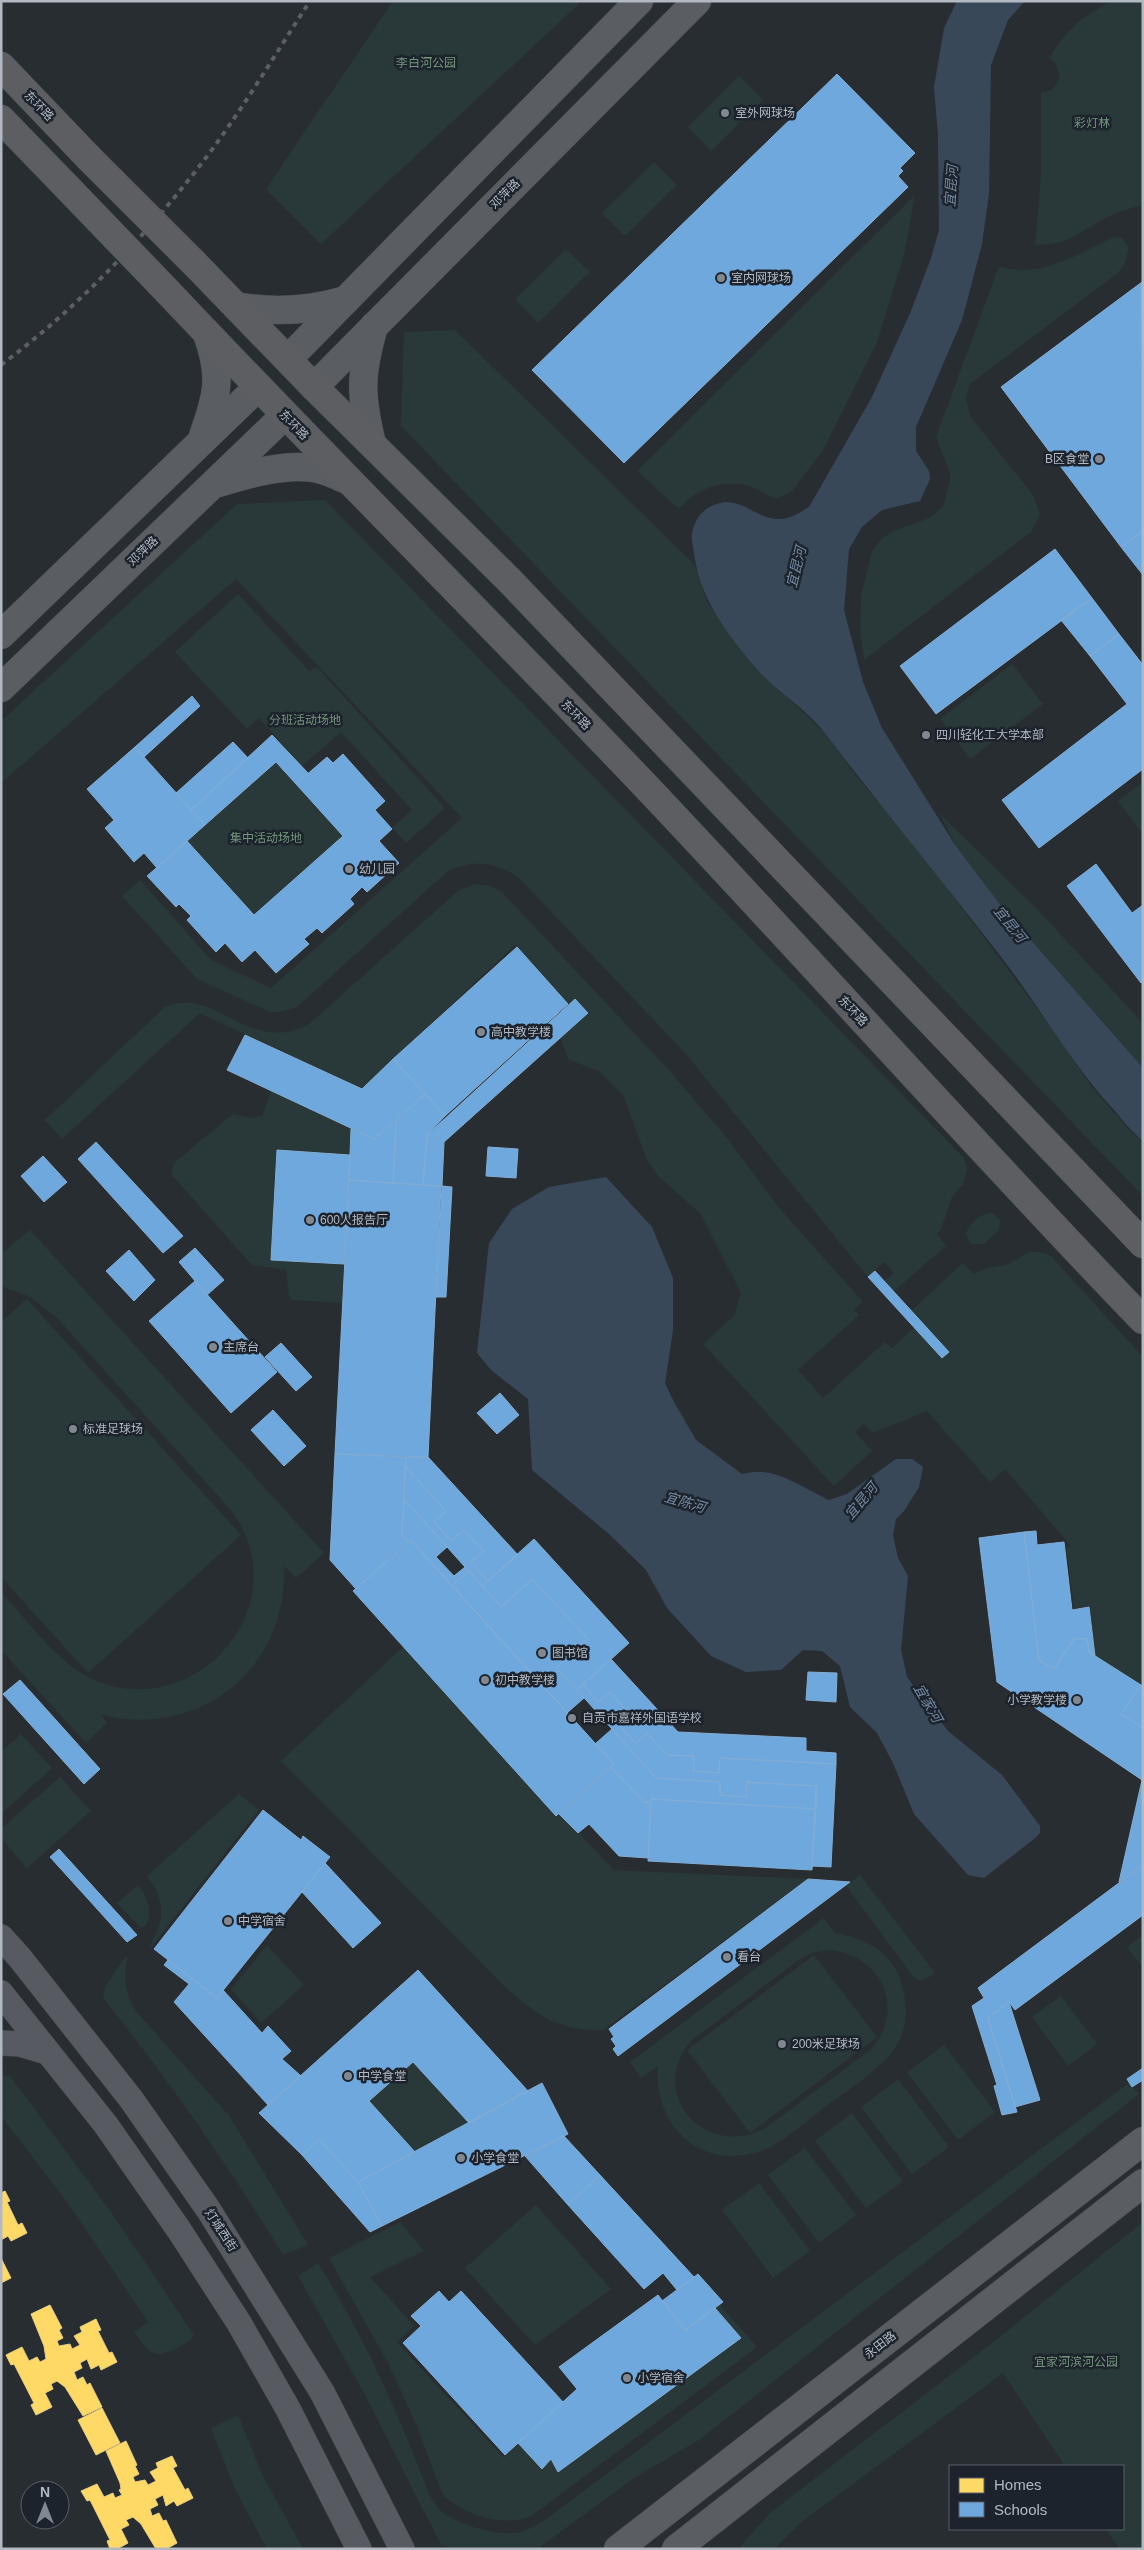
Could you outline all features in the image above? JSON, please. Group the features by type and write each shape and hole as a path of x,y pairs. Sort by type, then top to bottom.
{"highway":[{"name":"东环路","path":"1,66 314,387 517,588 1143,1244"},
{"name":"东环路","path":"1,119 258,388 639,779 1039,1212 1143,1320"}],"main road":[{"path":"288,359 639,1"},
{"name":"邓萍路","path":"314,387 697,1"},
{"path":"236,306 260,311 289,311 320,308 346,300"},
{"path":"372,444 364,410 362,376 374,326"},
{"path":"201,442 214,405 217,381 216,360 208,334"},
{"path":"1,635 258,388"},
{"name":"邓萍路","path":"1,688 285,415"},
{"path":"212,485 253,472 295,468 320,469 348,480"},
{"name":"永田路","path":"618,2549 1143,2142"},
{"path":"676,2549 1143,2183"}],"street":[{"name":"灯城西街","path":"1,1937 20,1958 131,2100 208,2209 322,2392 402,2549"},
{"path":"1,1993 106,2125 180,2230 239,2322 288,2409 359,2549"},
{"path":"1,2043 20,2044 47,2052"}],"green space":[{"name":"李白河公园","path":"393,1 582,1 321,244 266,189"},
{"name":"彩灯林","path":"1112,1 1143,1 1143,205 1114,214 1067,240 1035,245 1041,175 1041,93 1052,90 1060,78 1056,64 1049,58 1055,48 1076,25"},
{"name":"室外网球场","path":"739,76 763,100 711,151 688,127"},
{"path":"654,162 677,185 625,236 602,213"},
{"path":"915,195 904,255 877,342 822,452 791,492 777,499 749,486 726,484 700,491 679,509 637,471"},
{"path":"1114,237 1122,238 1129,248 1125,263 1118,273 970,384 966,398 970,416 1033,495 1040,514 1031,532 864,660 860,632 861,596 872,551 882,538 894,531 929,518 943,507 951,476 936,437 999,266 1029,270 1044,267 1073,257"},
{"path":"566,249 590,272 538,323 515,299"},
{"path":"455,330 695,565 707,602 758,670 823,731 857,777 913,842 1056,1034 1090,1085 1132,1133 1143,1141 1143,1196 401,426 404,332"},
{"path":"325,500 964,1158 967,1168 963,1184 952,1197 941,1229 937,1234 946,1246 893,1292 884,1281 894,1273 884,1262 868,1277 685,1053 519,878 502,868 475,864 466,865 447,872 297,1007 280,1012 270,1012 197,979 122,896 140,880 211,960 271,988 462,818 236,579 1,783 1,721 237,504"},
{"name":"分班活动场地","path":"238,594 309,671 317,667 445,808 406,843 392,828 412,810 341,732 302,766 259,718 272,706 247,729 175,652"},
{"path":"1012,664 1043,704 970,759 940,719"},
{"name":"集中活动场地","path":"276,762 343,836 254,915 187,841"},
{"path":"1143,782 1143,834 1118,801"},
{"path":"940,814 1036,908 1143,1023 1143,1068 1002,907 955,845"},
{"path":"476,884 490,886 502,892 668,1069 727,1138 781,1210 863,1302 854,1309 859,1315 798,1370 823,1398 885,1342 892,1348 915,1327 949,1352 911,1311 963,1263 973,1274 977,1271 1011,1263 1032,1252 1042,1252 1051,1256 1143,1357 1143,1687 1095,1656 1088,1606 1074,1608 1066,1547 1071,1546 1005,1469 990,1482 927,1411 873,1433 863,1424 855,1432 872,1451 834,1486 703,1344 734,1316 741,1293 700,1213 658,1176 647,1160 623,1095 599,1071 569,1060 560,1038 589,1013 575,999 568,1004 515,945 362,1089 200,1013 62,1139 45,1120 165,1007 183,1003 200,1005 249,1027 266,1032 286,1032 308,1025 459,890"},
{"path":"271,1091 351,1129 350,1155 277,1151 271,1259 344,1264 342,1303 292,1300 289,1296 286,1270 252,1265 171,1174 174,1163 233,1114 250,1118 262,1116"},
{"path":"992,1213 1000,1220 999,1230 984,1244 971,1244 966,1234 970,1226 980,1217"},
{"path":"30,1230 324,1553 296,1578 284,1566 281,1603 271,1636 254,1665 231,1688 203,1706 172,1716 137,1720 101,1715 107,1723 86,1743 1,1650 1,1592 44,1641 68,1664 94,1680 133,1689 170,1685 202,1669 228,1646 246,1615 253,1581 249,1545 230,1509 56,1317 30,1297 1,1286 1,1254"},
{"name":"标准足球场","path":"27,1299 241,1535 88,1673 1,1577 1,1322"},
{"path":"403,1647 614,1870 808,1879 603,2030 574,2028 550,2020 529,2007 506,1988 281,1761"},
{"path":"21,1734 52,1768 1,1814 1,1752"},
{"path":"60,1777 91,1811 27,1868 1,1838 1,1829"},
{"path":"239,1794 259,1810 152,1946 150,1945 159,1927 161,1910 158,1894 147,1876"},
{"path":"860,1875 935,1973 921,1980 913,1976 846,1886"},
{"path":"138,1885 147,1899 149,1909 146,1926 140,1927 117,1903"},
{"path":"824,1918 835,1933 855,1938 874,1946 889,1960 900,1978 904,1993 906,2015 904,2030 890,2055 870,2074 797,2130 758,2152 737,2156 717,2154 699,2148 684,2138 672,2124 663,2107 658,2087 658,2066 641,2078 630,2062","holes":["829,1950 847,1954 863,1962 875,1973 883,1986 887,2002 887,2018 881,2034 870,2050 764,2129 742,2136 721,2135 702,2128 688,2115 678,2099 675,2080 679,2060 692,2040 800,1959 812,1953"]},
{"path":"1143,1935 1143,1968 1127,1947"},
{"path":"267,1945 304,1985 261,2023 231,1989"},
{"name":"200米足球场","path":"814,1955 877,2037 750,2133 687,2050"},
{"path":"125,1957 128,1957 125,1972 126,1985 129,1998 136,2011 230,2117 308,2245 283,2255 197,2124 103,1998 105,1987"},
{"path":"1061,1996 1097,2044 1068,2066 1032,2017"},
{"path":"944,2045 995,2112 958,2140 907,2072"},
{"path":"413,2062 469,2123 415,2152 369,2101"},
{"path":"1,2075 10,2076 111,2212 194,2335 186,2344 161,2354 155,2354 143,2344 134,2332 148,2322 67,2202 1,2116"},
{"path":"898,2079 949,2147 912,2174 861,2107"},
{"path":"1129,2083 1139,2094 699,2440 634,2478 537,2549 457,2549 441,2545 364,2393 298,2276 318,2263 365,2347 405,2434 429,2494 439,2508 455,2520 475,2528 506,2533 523,2531 546,2519"},
{"path":"852,2113 903,2181 866,2208 815,2141"},
{"path":"805,2148 856,2215 819,2243 768,2175"},
{"path":"759,2183 810,2251 773,2278 722,2210"},
{"path":"536,2205 611,2289 535,2345 465,2268"},
{"path":"400,2222 424,2251 370,2277 414,2326 397,2342 504,2458 518,2443 542,2469 551,2459 558,2471 740,2337 715,2308 720,2305 757,2347 530,2517 507,2521 495,2520 471,2513 450,2501 442,2493 416,2424 388,2363 329,2258"},
{"name":"宜家河滨河公园","path":"1143,2222 1143,2549 1119,2549 1107,2530 1124,2530 1124,2465 1064,2465 1003,2373 799,2524 774,2549 738,2549 770,2513 987,2347"},
{"path":"238,2415 262,2474 303,2549 267,2549 235,2489 211,2428"}],"water":[{"name":"宜昆河","path":"957,1 1025,1 1008,20 991,65 989,193 982,244 962,320 916,427 916,451 929,471 930,479 920,501 882,510 862,527 849,549 844,610 863,682 882,728 955,845 1002,907 1143,1068 1143,1141 1128,1127 1099,1093 1069,1054 1014,973 817,723 763,676 734,641 708,599 697,569 692,543 695,523 699,516 708,508 719,503 729,502 737,504 761,515 780,519 791,517 809,507 872,397 911,311 931,258 939,230 938,135 934,87 944,28"},
{"path":"606,1177 652,1227 673,1278 673,1330 665,1383 696,1440 742,1474 765,1472 776,1475 829,1500 847,1494 896,1459 912,1459 923,1467 919,1487 904,1511 896,1519 893,1535 898,1558 908,1576 901,1650 907,1677 948,1731 1002,1775 1040,1826 1040,1833 1034,1839 984,1878 968,1875 914,1814 893,1763 877,1733 850,1707 840,1666 822,1651 803,1650 781,1670 746,1672 711,1656 667,1608 646,1570 609,1534 532,1470 528,1399 491,1370 477,1353 489,1243 512,1209 549,1187"}],"building: Homes":[{"path":"5,2191 10,2201 7,2202 18,2225 22,2223 27,2233 11,2241 8,2236 1,2240 1,2193"},
{"path":"1,2258 11,2278 1,2283"},
{"path":"50,2305 62,2328 59,2330 63,2338 57,2341 59,2346 70,2344 72,2349 80,2345 74,2336 82,2332 80,2327 96,2319 101,2330 98,2331 109,2353 112,2352 117,2362 101,2370 99,2365 91,2369 87,2359 80,2363 82,2368 74,2372 77,2380 83,2377 87,2385 90,2383 102,2407 83,2416 65,2387 57,2381 51,2384 53,2389 45,2393 52,2407 36,2415 31,2405 34,2403 14,2364 11,2365 6,2355 22,2347 29,2361 37,2357 40,2362 46,2359 44,2346 31,2314"},
{"path":"102,2408 120,2443 96,2455 78,2420"},
{"path":"126,2441 139,2474 133,2477 135,2482 145,2480 148,2485 156,2481 150,2472 158,2468 156,2463 172,2456 177,2466 173,2468 185,2490 188,2488 193,2498 177,2506 174,2501 166,2506 163,2495 155,2499 158,2505 150,2509 152,2516 159,2513 163,2521 166,2520 177,2543 166,2549 156,2549 141,2524 133,2517 126,2520 129,2525 121,2529 128,2543 117,2549 110,2549 107,2541 110,2540 90,2500 87,2501 81,2491 97,2484 104,2497 113,2493 115,2498 122,2495 119,2490 121,2489 120,2483 106,2451"}],"building: Schools":[{"name":"室内网球场","path":"837,74 915,153 900,168 903,171 898,176 908,187 624,463 532,370"},
{"name":"B区食堂","path":"1142,282 1143,531 1121,547 1001,387"},
{"path":"1143,531 1143,575 1121,547"},
{"path":"1055,549 1092,598 936,714 900,666"},
{"path":"1092,598 1119,634 1090,656 1061,620"},
{"path":"1119,634 1143,665 1143,769 1039,848 1002,800 1127,704 1090,656"},
{"path":"192,696 200,706 144,757 135,747"},
{"path":"272,735 308,773 296,784 276,762 205,825 191,810"},
{"path":"233,742 248,758 191,810 176,793"},
{"path":"135,747 205,825 157,868 144,853 134,862 105,828 114,820 87,789"},
{"name":"幼儿园","path":"343,754 385,801 375,810 392,829 379,841 399,863 367,892 362,887 350,899 354,904 322,933 317,928 304,939 309,944 276,973 255,950 242,962 225,943 216,952 187,920 191,916 179,904 176,907 147,876 187,841 254,915 343,836 296,784 327,757 333,763"},
{"path":"1096,864 1132,913 1143,905 1143,981 1141,983 1067,886"},
{"name":"高中教学楼","path":"517,947 568,1004 445,1116 393,1059"},
{"path":"575,999 588,1013 444,1142 442,1186 423,1185 427,1135"},
{"path":"245,1035 362,1089 393,1059 425,1094 374,1139 227,1070"},
{"path":"425,1094 445,1116 427,1135 423,1185 393,1183 396,1120"},
{"path":"396,1120 393,1183 349,1180 351,1129 374,1139"},
{"path":"96,1142 183,1236 163,1253 78,1159"},
{"path":"488,1147 518,1149 516,1178 486,1176"},
{"name":"600人报告厅","path":"277,1150 350,1155 344,1264 271,1260"},
{"path":"43,1156 67,1182 44,1202 21,1176"},
{"path":"349,1180 441,1186 428,1457 335,1454"},
{"path":"442,1186 452,1187 446,1297 436,1297"},
{"path":"195,1248 224,1280 207,1295 179,1262"},
{"path":"129,1250 155,1280 134,1301 106,1271"},
{"path":"875,1271 949,1352 942,1358 868,1277"},
{"name":"主席台","path":"195,1281 277,1372 231,1413 149,1321"},
{"path":"281,1343 312,1377 296,1391 265,1357"},
{"path":"500,1393 519,1415 497,1434 477,1413"},
{"path":"273,1410 306,1446 284,1466 251,1430"},
{"path":"335,1454 406,1457 402,1535 408,1542 356,1589 330,1560"},
{"path":"406,1457 428,1457 518,1555 488,1581 471,1562 484,1551 464,1530 451,1541 434,1522 446,1511 405,1466"},
{"path":"405,1466 446,1511 434,1522 451,1541 464,1530 484,1551 471,1562 488,1581 482,1586 404,1499"},
{"path":"404,1499 447,1547 436,1557 454,1576 465,1567 469,1571 452,1586 411,1540 408,1542 402,1535"},
{"path":"1036,1531 1037,1545 1064,1542 1072,1610 1089,1607 1095,1656 1089,1652 1087,1638 1074,1639 1054,1669 1039,1660 1024,1532"},
{"name":"小学教学楼","path":"1024,1532 1039,1660 1054,1669 1074,1639 1087,1638 1089,1652 1141,1685 1121,1714 1143,1728 1143,1865 1119,1882 1142,1780 997,1682 979,1538"},
{"path":"534,1539 629,1643 577,1690 556,1668 588,1639 532,1579 501,1607 482,1586"},
{"name":"初中教学楼","path":"411,1540 614,1764 556,1816 353,1591"},
{"name":"图书馆","path":"469,1571 501,1607 532,1579 588,1639 556,1668 584,1698 567,1713 452,1586"},
{"path":"611,1659 678,1732 806,1738 806,1751 836,1753 836,1764 720,1758 719,1773 693,1771 694,1756 667,1755 647,1733 635,1743 618,1724 629,1714 610,1692 598,1702 583,1684"},
{"path":"808,1672 837,1673 836,1702 806,1700"},
{"path":"20,1680 100,1769 84,1784 3,1694"},
{"path":"583,1684 598,1702 610,1692 629,1714 618,1724 635,1743 647,1733 667,1755 694,1756 693,1771 719,1773 720,1758 836,1764 831,1867 812,1866 816,1786 747,1782 746,1797 720,1795 720,1782 656,1778 577,1690"},
{"path":"1141,1685 1143,1686 1143,1728 1121,1714"},
{"path":"612,1729 656,1778 720,1782 720,1795 746,1797 747,1782 816,1786 816,1809 651,1799 651,1803 644,1802 611,1767 614,1764 595,1744"},
{"path":"611,1767 644,1802 651,1803 648,1858 619,1856 589,1824 578,1833 559,1814"},
{"path":"651,1799 816,1809 812,1870 648,1861"},
{"name":"中学宿舍","path":"263,1810 301,1840 303,1836 330,1857 217,1998 154,1949"},
{"path":"59,1849 137,1935 127,1942 50,1857"},
{"path":"325,1863 381,1923 353,1948 302,1892"},
{"path":"1143,1865 1143,1915 1015,2010 1009,2002 988,2018 1017,2112 1002,2115 994,2086 997,2085 972,2006 984,1998 978,1988"},
{"name":"看台","path":"808,1879 850,1882 618,2056 613,2049 616,2046 611,2039 614,2037 609,2029"},
{"path":"168,1960 217,1998 223,1990 262,2033 268,2026 291,2051 282,2059 301,2076 268,2105 174,2002 189,1984 164,1965"},
{"name":"中学食堂","path":"418,1970 528,2091 469,2123 413,2062 369,2101 415,2152 358,2182 319,2139 302,2155 259,2113"},
{"path":"1009,2002 1040,2100 1015,2107 988,2018"},
{"path":"1143,2068 1143,2080 1132,2087 1127,2079"},
{"name":"小学食堂","path":"542,2083 568,2134 382,2226 358,2182"},
{"path":"564,2136 600,2175 568,2205 525,2156"},
{"path":"319,2139 358,2182 382,2226 370,2232 302,2155"},
{"path":"600,2175 694,2277 677,2290 663,2273 644,2289 568,2205"},
{"path":"698,2274 723,2302 685,2330 662,2301"},
{"path":"439,2291 449,2302 461,2291 563,2402 505,2455 403,2343 421,2326 411,2316"},
{"name":"小学宿舍","path":"658,2295 685,2330 715,2308 741,2338 558,2472 551,2459 542,2469 518,2443 577,2389 559,2367"}],"railway":[{"path":"1,365 81,297 154,222 198,168 227,128 310,1"}],"place":[{"name":"室外网球场","path":"725,113"},
{"name":"室内网球场","path":"721,278"},
{"name":"B区食堂","path":"1099,459"},
{"name":"四川轻化工大学本部","path":"926,735"},
{"name":"幼儿园","path":"349,869"},
{"name":"高中教学楼","path":"481,1032"},
{"name":"600人报告厅","path":"310,1220"},
{"name":"主席台","path":"213,1347"},
{"name":"标准足球场","path":"73,1429"},
{"name":"图书馆","path":"542,1653"},
{"name":"初中教学楼","path":"485,1680"},
{"name":"小学教学楼","path":"1077,1700"},
{"name":"自贡市嘉祥外国语学校","path":"572,1718"},
{"name":"中学宿舍","path":"228,1921"},
{"name":"看台","path":"727,1957"},
{"name":"200米足球场","path":"782,2044"},
{"name":"中学食堂","path":"348,2076"},
{"name":"小学食堂","path":"461,2158"},
{"name":"小学宿舍","path":"627,2378"}],"water label":[{"name":"宜陈河","path":"685,1502"},
{"name":"宜家河","path":"928,1703"}]}
